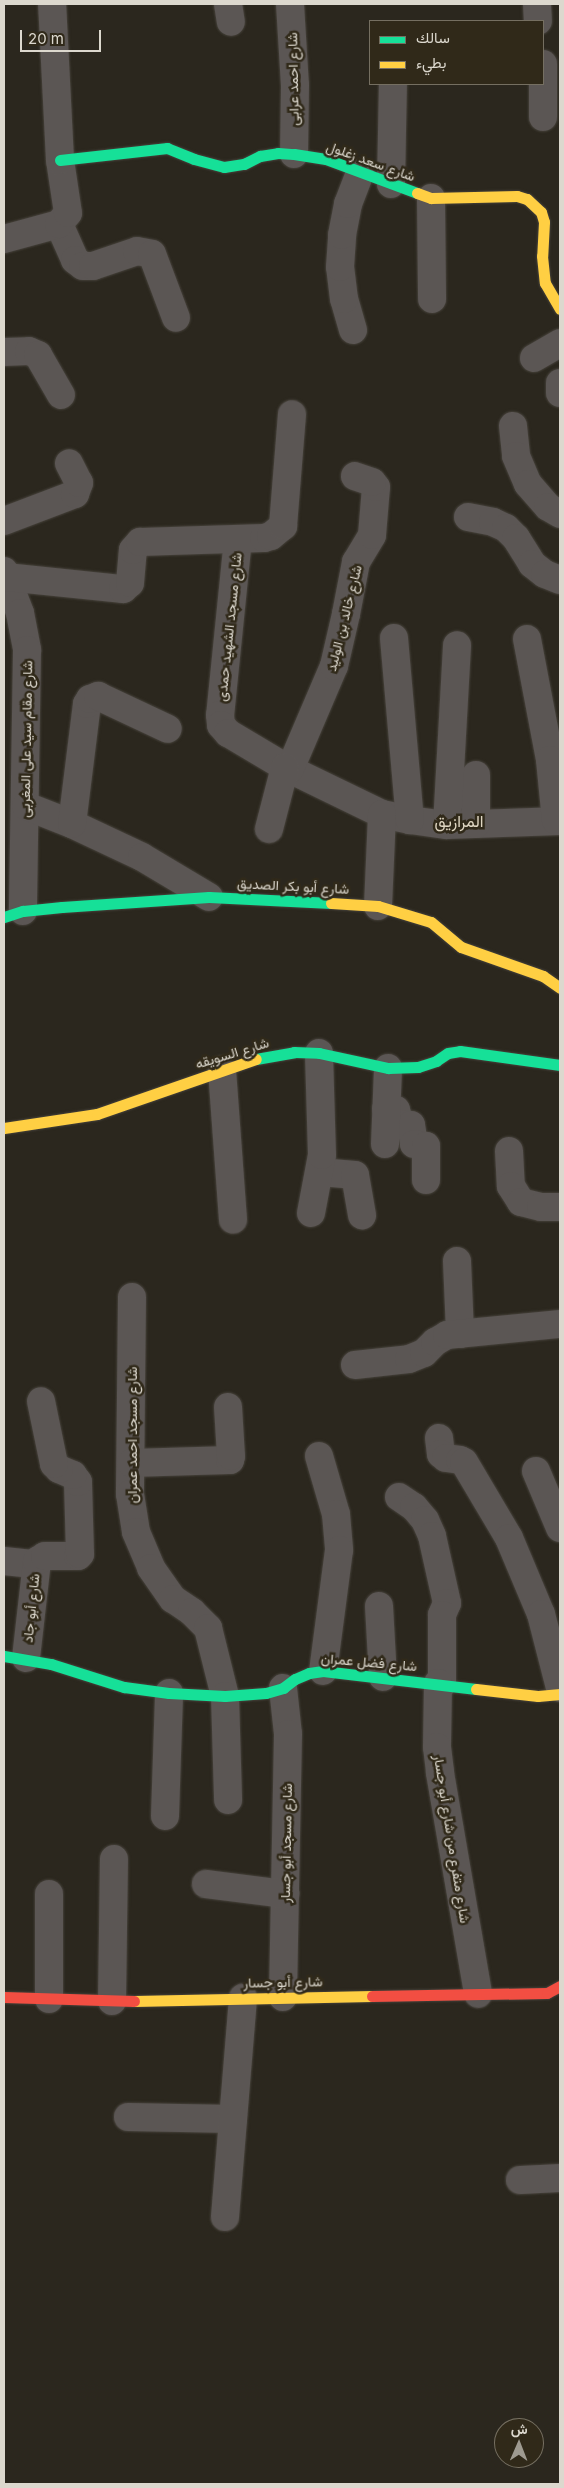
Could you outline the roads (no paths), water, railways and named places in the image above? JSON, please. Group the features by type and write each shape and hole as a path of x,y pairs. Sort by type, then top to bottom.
{"street":[{"path":"4,239 59,224 66,218 68,209 60,160 52,4"},
{"name":"شارع احمد عرابى","path":"290,4 295,85 294,154"},
{"path":"537,4 538,20"},
{"path":"544,64 560,61"},
{"path":"391,184 394,85"},
{"path":"543,85 543,117"},
{"name":"شارع سعد زغلول","path":"60,160 152,148 167,148 181,152 194,159 224,167 244,164 260,156 278,153 294,154 326,159 360,174 431,198 517,196 535,205 541,212 544,222 542,256 545,283 560,309"},
{"path":"353,330 344,299 340,267 342,235 348,204 360,174"},
{"path":"431,198 432,299"},
{"path":"59,224 75,260 83,266 92,266 137,251 152,254 176,318"},
{"path":"534,358 560,343"},
{"path":"4,352 29,351 38,355 61,395"},
{"path":"560,382 560,393"},
{"path":"6,578 123,590 130,583 133,550 140,542 264,538 278,532 283,526 292,414"},
{"path":"513,426 516,456 528,484 548,507 560,514"},
{"path":"4,522 75,494 79,483 69,463"},
{"name":"شارع خالد بن الوليد","path":"288,768 334,666 356,562 372,535 376,487 372,482 355,476"},
{"path":"468,517 493,522 506,528 516,538 532,564 544,574 560,580"},
{"name":"شارع مسجد الشهيد حمدى","path":"238,539 220,715 221,725 228,733 288,768"},
{"name":"شارع مقام سيد على المغربى","path":"6,578 20,613 27,650 14,914"},
{"path":"394,638 410,820"},
{"path":"269,829 288,768 382,814 410,820 447,825 558,821 549,751 527,639"},
{"path":"447,825 458,645"},
{"path":"72,824 87,704 90,699 98,696 168,729"},
{"path":"476,775 476,824"},
{"path":"378,906 382,814"},
{"path":"18,823 72,824 142,857 209,897"},
{"name":"شارع أبو بكر الصديق","path":"14,914 209,897 378,906 431,922 461,946 543,976 560,988"},
{"name":"شارع السويقه","path":"4,1128 97,1114 269,1055 294,1052 318,1053 388,1068 418,1067 436,1061 448,1053 460,1051 560,1065"},
{"path":"311,1213 322,1155 318,1053"},
{"path":"385,1144 388,1068"},
{"path":"222,1070 233,1220"},
{"path":"386,1109 396,1110 400,1124 412,1125 414,1144 426,1146 426,1180"},
{"path":"509,1151 511,1186 520,1202 541,1208 560,1207"},
{"path":"320,1172 355,1175 362,1215"},
{"path":"457,1261 460,1334"},
{"name":"شارع مسجد احمد عمران","path":"132,1296 130,1494 136,1532 150,1568 168,1591 208,1628 225,1696 228,1800"},
{"path":"355,1365 409,1360 424,1353 441,1337 560,1324"},
{"name":"شارع أبو جاد","path":"15,1657 35,1564 39,1558 45,1556 78,1556 80,1554 78,1482 73,1475 59,1470 54,1464 42,1401"},
{"path":"131,1463 230,1460 228,1407"},
{"path":"439,1438 440,1454 446,1458 464,1462 509,1538 541,1614 560,1688"},
{"path":"319,1456 336,1514 339,1550 323,1671"},
{"path":"536,1470 560,1528"},
{"name":"شارع متفرع من شارع أبو جسار","path":"400,1497 414,1506 425,1520 432,1536 447,1603 442,1615 437,1747 478,1994"},
{"path":"4,1561 35,1564"},
{"path":"378,1606 383,1677"},
{"name":"شارع فضل عمران","path":"15,1657 124,1687 169,1693 225,1696 266,1693 283,1688 295,1679 308,1673 323,1671 538,1696 560,1694"},
{"name":"شارع مسجد أبو جسار","path":"283,1688 288,1734 284,1998"},
{"path":"165,1816 169,1693"},
{"path":"112,2001 114,1859"},
{"path":"206,1884 285,1894"},
{"path":"49,1999 50,1894"},
{"name":"شارع أبو جسار","path":"4,1997 112,2001 284,1998 547,1992 560,1986"},
{"path":"225,2216 244,1998"},
{"path":"128,2117 234,2119"},
{"path":"520,2180 560,2178"}],"district":[{"name":"المرازيق","path":"459,821"}]}
